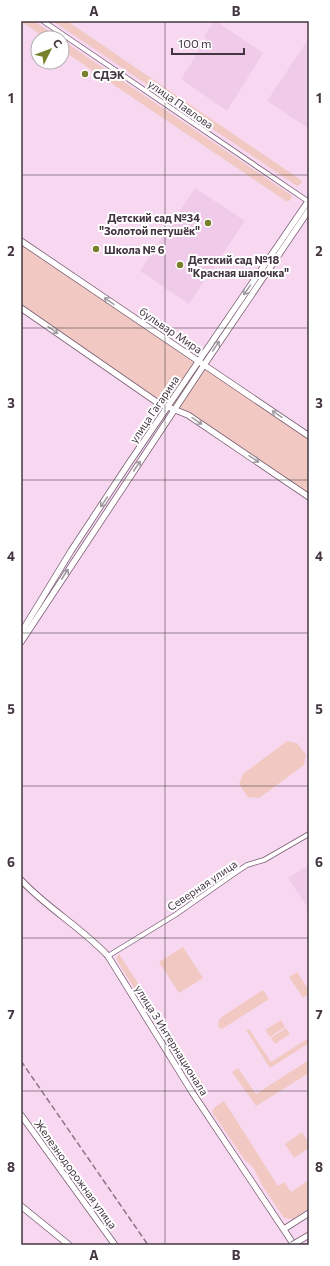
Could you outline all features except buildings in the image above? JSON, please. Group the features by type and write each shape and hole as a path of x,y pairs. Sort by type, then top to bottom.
{"main road":[{"name":"улица Гагарина","path":"21,633 71,551 167,407 309,201"},
{"name":"улица Гагарина","path":"21,642 204,365 309,210"},
{"name":"бульвар Мира","path":"21,241 309,436"},
{"path":"21,308 167,407 188,415 309,497"},
{"name":"улица 3 Интернационала","path":"21,880 44,903 91,940 108,956 192,1092 284,1229 293,1245"},
{"name":"Железнодорожная улица","path":"21,1115 115,1245"},
{"path":"21,1206 69,1245"},
{"path":"284,1229 309,1213"},
{"path":"293,1245 309,1235"}],"street":[{"name":"улица Павлова","path":"43,21 309,201"},
{"name":"Северная улица","path":"108,956 175,915 247,865 264,860 309,834"}],"shaded area":[{"path":"21,21 34,21 47,30 34,30"},
{"path":"53,21 67,21 301,180 302,183 297,186 70,32 70,30 66,30"},
{"path":"214,21 263,53 227,111 181,79 207,38 204,36"},
{"path":"309,38 309,129 267,101"},
{"path":"70,45 291,195 292,198 289,201 286,201 70,55"},
{"path":"195,188 245,221 189,304 140,271"},
{"path":"21,241 309,436 309,497 188,415 170,409 21,308"},
{"path":"287,741 297,743 306,755 304,765 259,798 248,797 239,784 243,774"},
{"path":"309,865 309,909 288,878"},
{"path":"183,947 203,978 179,993 159,962"},
{"path":"119,954 203,1083 196,1084 191,1080 194,1074 190,1069 184,1070 116,959"},
{"path":"297,972 309,990 309,994 303,998 289,977"},
{"path":"263,990 269,999 222,1029 218,1027 219,1020 223,1016"},
{"path":"281,1020 285,1027 270,1037 265,1030"},
{"path":"286,1028 290,1034 275,1044 271,1038"},
{"path":"249,1029 271,1062 307,1039 309,1043 270,1068 246,1030"},
{"path":"309,1060 309,1073 256,1106 232,1072 238,1068 256,1094"},
{"path":"224,1101 278,1186 284,1182 291,1192 309,1180 309,1208 293,1219 284,1218 262,1185 253,1167 244,1159 212,1112 215,1107"},
{"path":"302,1132 309,1143 309,1148 294,1158 285,1144"}],"railway":[{"path":"21,1061 148,1245"}],"place":[{"name":"СДЭК","path":"85,74"},
{"name":"Детский сад №34 \"Золотой петушёк\"","path":"208,223"},
{"name":"Школа № 6","path":"96,249"},
{"name":"Детский сад №18 \"Красная шапочка\"","path":"180,265"}]}
